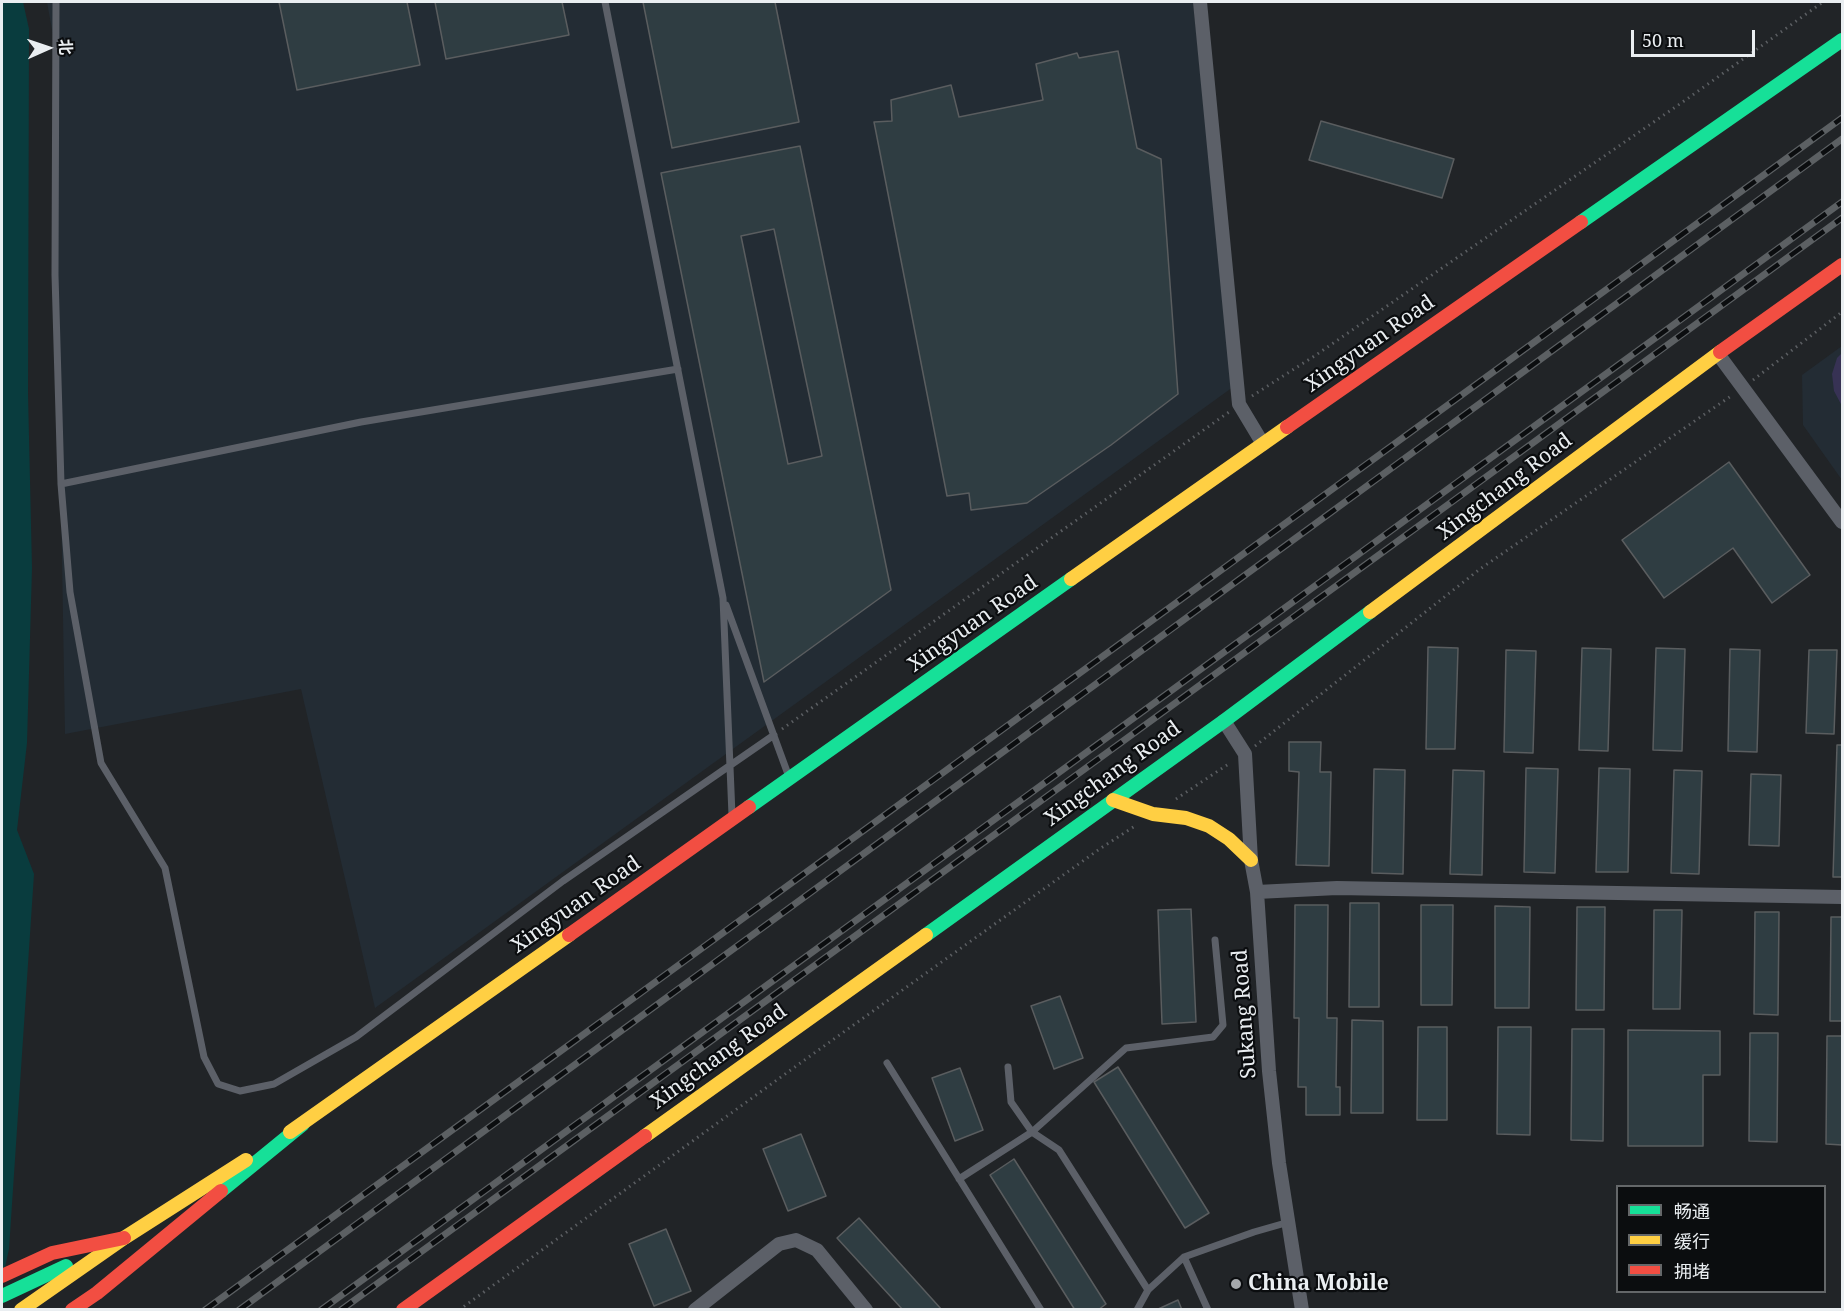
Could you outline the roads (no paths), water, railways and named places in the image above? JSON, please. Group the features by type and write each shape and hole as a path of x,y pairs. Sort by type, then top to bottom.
{"main road":[{"name":"Xingyuan Road","path":"21,1310 124,1238 303,1124 1263,444 1842,40"},
{"name":"Xingchang Road","path":"403,1310 1224,721 1718,354 1842,265"},
{"path":"1113,800 1153,814 1186,818 1209,826 1229,839 1251,860"},
{"path":"72,1310 97,1293 303,1124"},
{"name":"Xingyuan Road","path":"2,1296 124,1238"},
{"path":"2,1276 52,1253 124,1238"}],"street":[{"path":"1200,2 1239,404 1263,444"},
{"path":"1718,354 1842,522"},
{"name":"Sukang Road","path":"1224,721 1245,754 1251,860 1257,892 1269,1071 1279,1163 1302,1310"},
{"path":"1257,892 1337,888 1842,897"},
{"path":"694,1310 780,1244 796,1240 817,1250 866,1310"}],"lane":[{"path":"56,2 55,275 61,484 70,592 101,763 165,868 204,1057 218,1084 240,1091 274,1084 356,1037 562,881 774,735"},
{"path":"605,2 723,598 732,821"},
{"path":"61,484 361,422 678,369"},
{"path":"723,598 790,780"},
{"path":"959,1179 1032,1132 1126,1048 1214,1037 1223,1025 1215,940"},
{"path":"887,1063 1041,1310"},
{"path":"1008,1067 1011,1102 1032,1132 1059,1150 1148,1290"},
{"path":"1137,1310 1148,1290 1184,1257 1289,1222"},
{"path":"1184,1257 1208,1310"}],"water":[{"path":"2,2 23,2 29,29 28,393 32,568 27,743 17,830 34,874 9,1249 2,1281"}],"railway":[{"path":"205,1310 1842,118"},
{"path":"239,1310 1842,139"},
{"path":"321,1310 1842,202"},
{"path":"341,1310 1842,218"}],"place":[{"name":"China Mobile","path":"1236,1284"}]}
